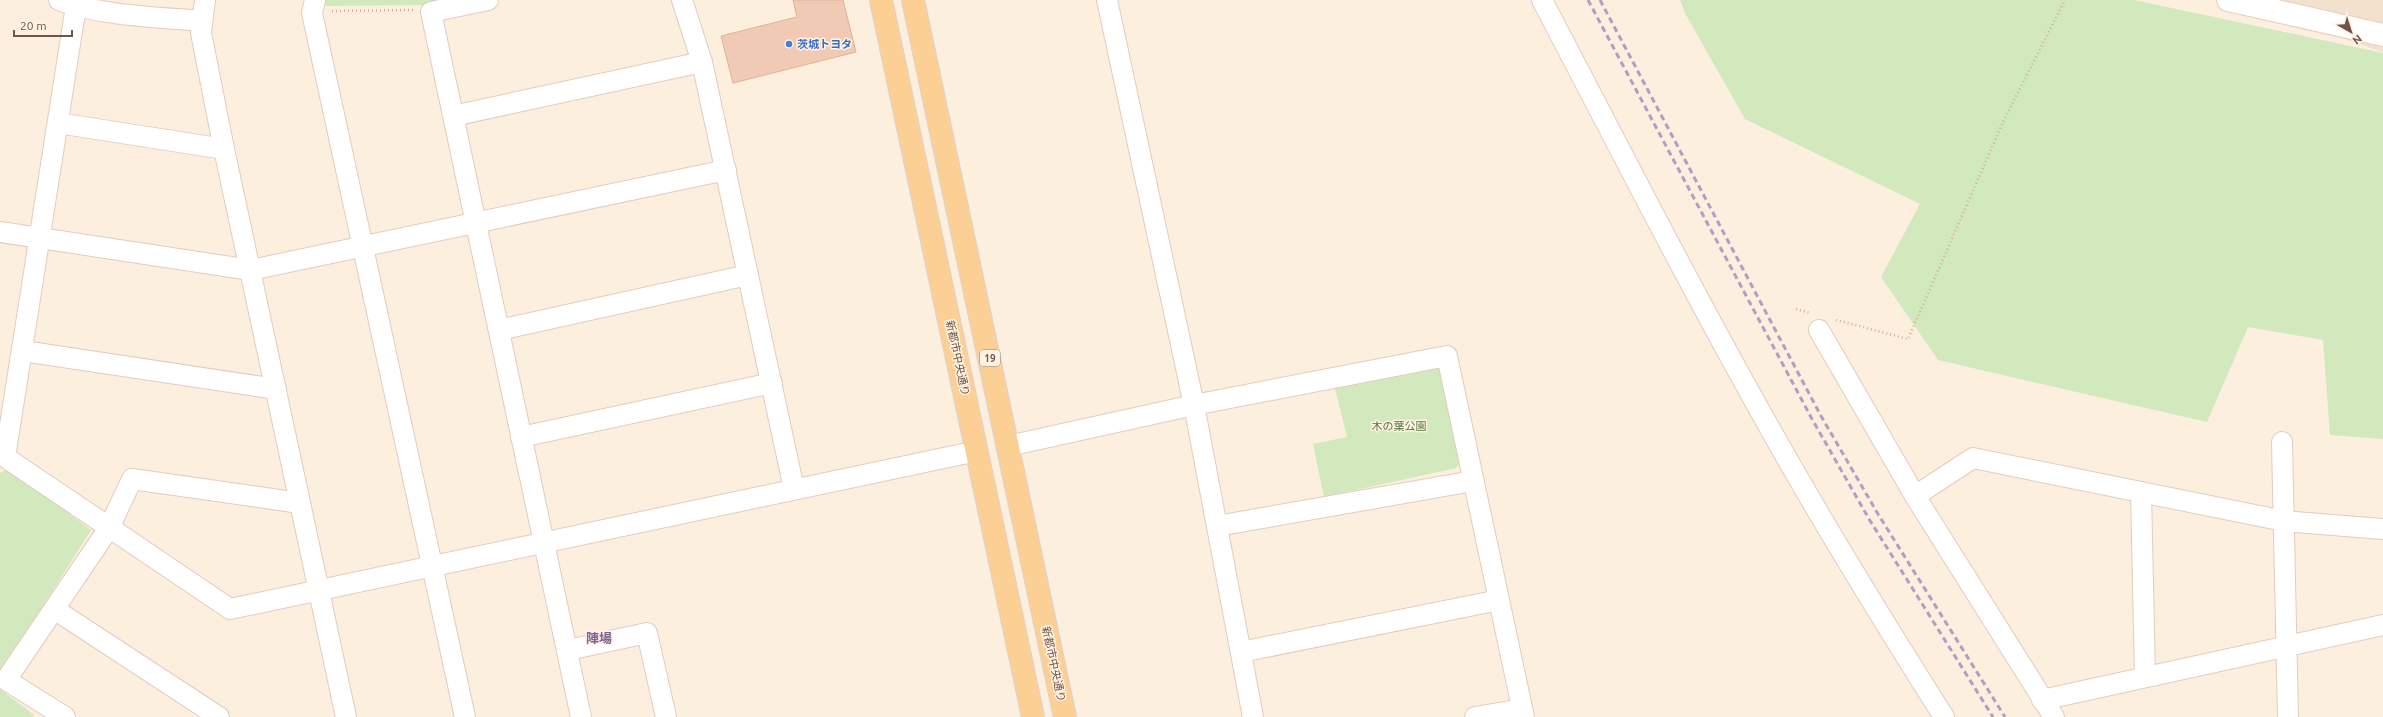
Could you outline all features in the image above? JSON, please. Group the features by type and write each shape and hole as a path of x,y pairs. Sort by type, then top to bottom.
{"main road":[{"name":"新都市中央通り","path":"881,0 978,451 1033,717"},
{"name":"新都市中央通り","path":"913,0 1065,717"}],"street":[{"path":"205,0 201,33 224,149 346,717"},
{"path":"488,0 431,12 521,437 568,650 581,717"},
{"path":"682,0 702,62 794,489"},
{"path":"1107,0 1194,405 1253,717"},
{"path":"1542,0 1705,311 1773,434 1835,542 1944,717"},
{"path":"2228,0 2272,5 2383,35"},
{"path":"202,21 143,16 67,3 58,123 23,351 3,459 230,609 431,566 544,544 794,489 978,451"},
{"path":"314,5 363,246 464,717"},
{"path":"453,116 702,62"},
{"path":"58,123 224,149"},
{"path":"0,232 251,270 726,170"},
{"path":"499,330 748,275"},
{"path":"1821,321 1915,496 2054,717"},
{"path":"23,351 276,389"},
{"path":"1008,446 1194,405 1447,356 1523,713 1475,717"},
{"path":"521,437 772,383"},
{"path":"2282,442 2288,717"},
{"path":"1915,496 1973,458 2284,521 2383,529"},
{"path":"65,717 6,680 109,528 132,479 300,503"},
{"path":"1217,526 1473,481"},
{"path":"2141,492 2145,677"},
{"path":"1241,652 1499,600"},
{"path":"54,609 219,717"},
{"path":"2042,700 2383,625"},
{"path":"568,650 647,633 666,717"}],"path":[{"path":"1796,310 1821,321 1908,339 2003,122 2065,0"},
{"path":"314,5 421,10 431,12"}],"shaded area":[{"path":"2229,0 2383,0 2383,52"}],"green space":[{"path":"326,0 439,0 424,5 325,6"},
{"path":"1680,0 2134,0 2383,53 2383,439 2330,435 2323,340 2248,327 2207,422 1938,360 1881,277 1920,204 1745,119 1686,15"},
{"name":"木の葉公園","path":"1434,363 1443,369 1462,461 1456,468 1324,497 1313,444 1347,437 1334,385"},
{"path":"9,469 91,530 0,674 0,473"},
{"path":"0,689 34,715 32,717 0,717"}],"building":[{"name":"茨城トヨタ","path":"793,0 843,0 856,52 733,83 721,36 797,17"}],"railway":[{"path":"1588,0 1812,419 1869,519 1993,717"},
{"path":"1600,0 1821,416 1878,514 2005,717"}],"place":[{"name":"茨城トヨタ","path":"789,44"}],"district":[{"name":"陣場","path":"599,638"}]}
